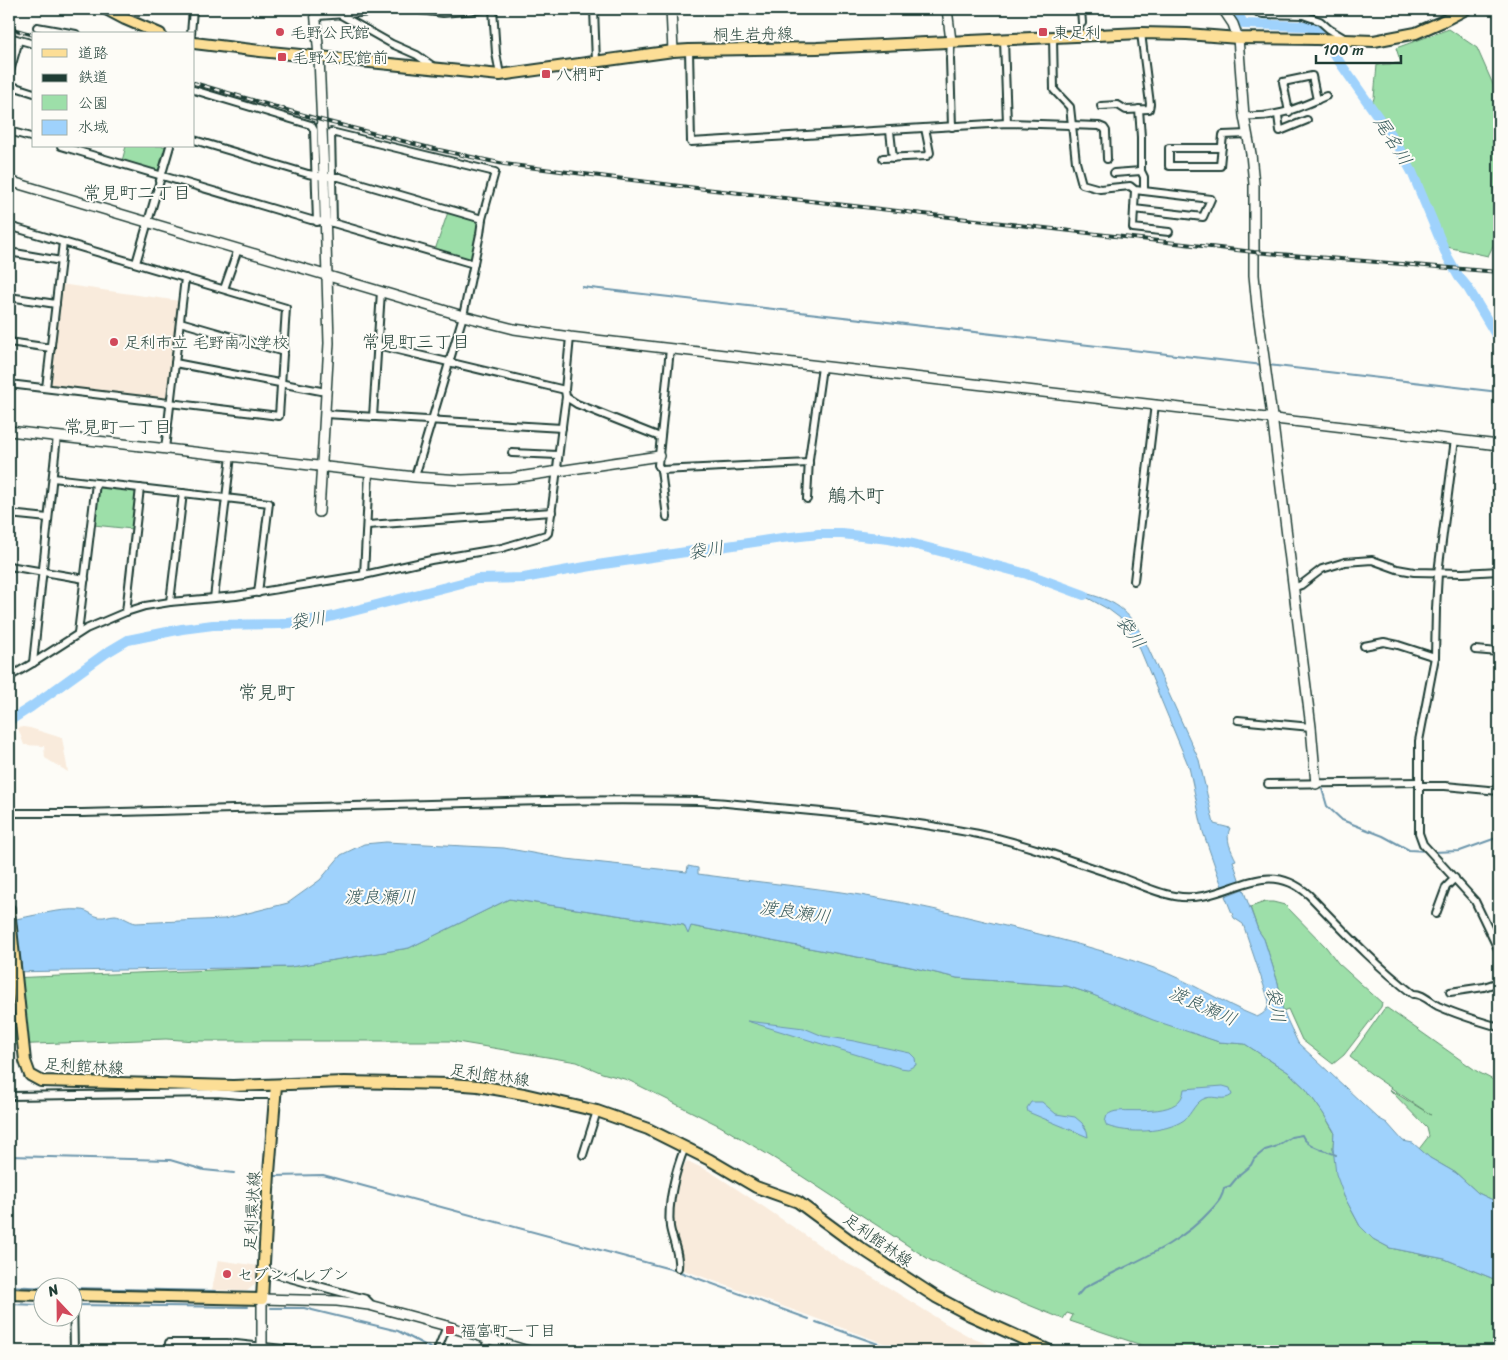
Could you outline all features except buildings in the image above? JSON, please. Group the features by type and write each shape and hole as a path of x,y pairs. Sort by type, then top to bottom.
{"main road":[{"path":"106,9 155,32"},
{"path":"1348,40 1374,41 1416,33 1466,9"},
{"name":"桐生岩舟線","path":"195,43 500,75 689,50 817,48 1141,33 1238,38 1348,40"},
{"name":"足利館林線","path":"9,909 25,1061 27,1069 34,1077 41,1081 233,1086 276,1090 344,1082 451,1084 478,1086 524,1094 597,1111 648,1129 686,1147 756,1187 798,1202 859,1247 936,1297 970,1315 1050,1351"},
{"name":"足利環状線","path":"262,1299 276,1090"},
{"path":"9,1294 32,1295"},
{"path":"82,1295 262,1299"}],"street":[{"path":"191,32 193,9"},
{"path":"319,512 329,342 319,57 315,12 339,14 404,9"},
{"path":"411,9 443,13 487,9"},
{"path":"493,9 496,53 500,75"},
{"path":"594,9 596,62"},
{"path":"672,9 673,51"},
{"path":"947,9 952,41 950,59 952,127"},
{"path":"1081,9 1082,23"},
{"path":"1224,9 1233,24 1238,38 1244,116 1254,184 1254,275 1311,727 1316,784"},
{"path":"1254,9 1259,14 1304,12 1348,40"},
{"path":"339,14 392,44 417,55 437,69"},
{"path":"37,27 65,32"},
{"path":"1101,106 1118,105 1126,110 1149,109 1150,104 1141,33"},
{"path":"9,37 32,43"},
{"path":"1053,37 1054,90 1070,107 1076,162 1082,184 1100,189 1130,186 1135,190 1211,199 1203,217 1134,209"},
{"path":"9,75 19,40"},
{"path":"1004,40 1007,124"},
{"path":"689,50 691,142 1007,124 1072,126 1104,128 1106,131 1107,158"},
{"path":"1289,112 1283,82 1312,76 1317,100"},
{"path":"9,85 32,92"},
{"path":"195,90 311,126 314,130 324,177"},
{"path":"1244,116 1278,115 1326,96"},
{"path":"1139,110 1141,172 1144,177 1144,191"},
{"path":"1278,115 1280,131 1307,120"},
{"path":"883,158 927,156 930,152 925,128"},
{"path":"9,131 32,137"},
{"path":"890,131 893,158"},
{"path":"324,177 331,132 495,172 482,219 463,316 416,470 416,478"},
{"path":"1222,148 1170,148 1168,166 1220,166 1222,148 1223,135 1248,134"},
{"path":"195,140 324,177 338,177 482,219"},
{"path":"68,148 474,264"},
{"path":"136,263 169,148"},
{"path":"1114,173 1141,172"},
{"path":"9,181 463,316 514,329 822,367 1499,444"},
{"path":"1135,190 1133,228 1169,232"},
{"path":"9,226 286,308 280,416 9,384"},
{"path":"46,388 63,242"},
{"path":"224,290 238,249"},
{"path":"9,252 61,261"},
{"path":"165,449 185,278"},
{"path":"373,416 380,291"},
{"path":"9,297 56,304"},
{"path":"180,322 284,352"},
{"path":"9,677 78,633 126,612 145,606 258,592 364,575 431,560 502,548 546,535 552,512 566,393 570,337"},
{"path":"9,342 51,348"},
{"path":"377,345 566,393 577,404 660,437"},
{"path":"667,517 661,470 658,465 670,349"},
{"path":"175,363 326,392"},
{"path":"807,499 809,463 822,367"},
{"path":"1134,580 1155,404"},
{"path":"324,414 562,428"},
{"path":"9,431 416,478 462,480 512,478 659,456"},
{"path":"33,663 57,436"},
{"path":"1455,439 1438,573 1435,657 1420,733 1419,833 1423,844 1475,901 1499,952"},
{"path":"512,453 558,455"},
{"path":"214,598 230,456"},
{"path":"661,470 809,463"},
{"path":"364,575 368,525 369,472"},
{"path":"53,478 269,503 258,592"},
{"path":"78,633 96,483"},
{"path":"126,612 140,488"},
{"path":"170,602 182,493"},
{"path":"368,525 552,512"},
{"path":"9,514 48,518"},
{"path":"1293,588 1301,585 1322,569 1345,562 1372,560 1396,570 1414,572 1463,573 1499,570"},
{"path":"9,566 85,579"},
{"path":"1364,646 1384,642 1435,657"},
{"path":"1475,650 1499,652"},
{"path":"1238,720 1311,727"},
{"path":"1268,784 1419,784 1499,791"},
{"path":"9,813 82,813 545,801 700,801 834,812 972,833 1010,841 1110,874 1151,890 1175,896 1197,897 1222,891 1255,879 1273,878 1294,883 1309,895 1386,972 1413,994 1418,994 1442,1008 1499,1027"},
{"path":"1436,914 1446,887 1455,878"},
{"path":"1450,992 1484,987 1499,982"},
{"path":"9,1096 216,1093 240,1095 276,1090"},
{"path":"583,1155 597,1111"},
{"path":"678,1268 670,1218 676,1172 686,1147"},
{"path":"264,1271 366,1299 370,1303 369,1305"},
{"path":"262,1349 262,1299 337,1301 369,1305 447,1326 528,1351"},
{"path":"437,1351 447,1326"},
{"path":"74,1328 74,1351"},
{"path":"484,1351 488,1339"},
{"path":"168,1351 169,1342 227,1343 262,1349 302,1351"}],"shaded area":[{"name":"足利市立 毛野南小学校","path":"60,284 180,301 168,398 165,400 51,386 48,383"},
{"path":"23,727 62,738 68,772 45,758 44,746 24,745 18,728"},
{"path":"687,1161 711,1172 844,1262 862,1271 945,1323 974,1339 1006,1351 905,1351 681,1269 682,1258 674,1227 674,1212 679,1173"},
{"path":"218,1260 259,1266 258,1282 247,1291 212,1290"}],"green space":[{"path":"1449,29 1477,48 1499,98 1499,119 1494,132 1499,137 1499,234 1488,256 1447,247 1408,158 1372,104 1377,65 1401,63 1396,48"},
{"path":"125,148 167,148 161,170 157,172 122,161"},
{"path":"448,212 478,221 480,225 473,258 470,260 435,250"},
{"path":"102,486 132,489 136,493 132,529 94,525 98,489"},
{"path":"509,899 684,925 688,933 691,926 911,967 957,978 1067,986 1219,1042 1245,1044 1288,1072 1306,1089 1323,1113 1334,1132 1333,1148 1344,1196 1360,1226 1373,1239 1390,1248 1445,1259 1499,1281 1499,1351 1159,1351 1070,1321 1073,1315 1067,1313 1063,1319 992,1290 930,1260 777,1160 720,1126 628,1080 602,1073 577,1062 451,1041 196,1041 166,1039 9,1045 9,978 290,967 409,948"},
{"path":"1265,902 1285,905 1326,947 1338,963 1382,1003 1381,1007 1344,1055 1333,1064 1302,1040 1288,1009 1283,1011 1278,983 1264,939 1258,930 1250,907"},
{"path":"1387,1008 1478,1072 1499,1083 1499,1203 1478,1193 1456,1173 1430,1158 1419,1149 1429,1136 1427,1128 1389,1089 1431,1115 1375,1077 1350,1057 1384,1009"}],"water":[{"path":"1073,590 1107,600 1116,605 1130,618 1144,639 1199,760 1214,824 1230,828 1228,840 1236,860 1233,861 1242,888 1225,895 1203,832 1189,767 1137,642 1120,618 1108,609"},
{"name":"渡良瀬川","path":"386,842 504,848 566,859 687,872 688,866 698,868 698,874 861,895 961,915 1078,944 1154,968 1257,1017 1266,1011 1269,1001 1243,924 1234,918 1225,896 1243,889 1258,930 1264,939 1278,983 1283,1011 1298,1043 1378,1118 1387,1123 1403,1141 1413,1143 1430,1158 1456,1173 1478,1193 1499,1203 1499,1281 1445,1259 1390,1248 1373,1239 1360,1226 1344,1196 1336,1174 1333,1148 1334,1131 1306,1089 1288,1072 1245,1044 1219,1042 1153,1020 1067,986 957,978 911,967 691,926 688,934 684,925 509,899 409,948 290,967 9,972 9,920 54,911 73,910 84,911 99,917 117,915 136,923 224,919 288,903 320,880 341,855 364,844"},
{"path":"747,1021 804,1028 823,1036 910,1053 915,1058 916,1065 908,1069 900,1068"},
{"path":"1223,1086 1230,1088 1232,1095 1225,1098 1209,1097 1202,1100 1184,1120 1167,1128 1146,1131 1125,1130 1107,1126 1105,1122 1107,1115 1115,1111 1147,1111 1167,1108 1176,1104 1181,1098 1184,1089"},
{"path":"1031,1102 1042,1102 1056,1114 1075,1117 1082,1123 1088,1137 1028,1112 1027,1108"}],"waterway":[{"name":"尾名川","path":"1234,9 1244,24 1307,26 1317,30 1395,141 1412,172 1447,256 1499,340"},
{"name":"尾名川","path":"1301,20 1301,26"},
{"path":"582,287 1263,365"},
{"path":"1268,365 1499,392"},
{"name":"袋川","path":"9,721 106,653 128,640 213,625 281,624 326,618 477,579 524,578 597,565 782,538 819,534 842,534 889,539 1027,574 1084,595"},
{"path":"1322,789 1327,806 1342,820 1383,836 1409,850 1428,851"},
{"path":"1432,852 1460,851 1499,837"},
{"path":"1077,1296 1084,1288 1151,1254 1183,1235 1216,1205 1221,1198 1224,1188 1230,1186 1251,1165 1254,1159 1265,1150 1275,1147 1291,1137 1302,1135 1312,1145 1336,1155"},
{"path":"9,1156 170,1160 204,1170 234,1173"},
{"path":"275,1176 323,1175 674,1270"},
{"path":"680,1272 809,1319"},
{"path":"9,1286 32,1287"},
{"path":"82,1288 215,1291"},
{"path":"9,1304 32,1305"},
{"path":"82,1305 248,1307"},
{"path":"271,1308 304,1308 398,1331 436,1351"},
{"path":"816,1322 898,1351"}],"railway":[{"path":"9,28 32,34"},
{"path":"195,83 321,120 430,148 504,164 1254,252 1499,272"}],"place":[{"name":"毛野公民館","path":"280,32"},
{"name":"東足利","path":"1043,32"},
{"name":"毛野公民館前","path":"282,57"},
{"name":"八椚町","path":"546,74"},
{"name":"足利市立 毛野南小学校","path":"114,342"},
{"name":"セブンイレブン","path":"227,1274"},
{"name":"福富町一丁目","path":"450,1330"}],"district":[{"name":"常見町二丁目","path":"137,193"},
{"name":"常見町三丁目","path":"416,342"},
{"name":"常見町一丁目","path":"118,427"},
{"name":"鵤木町","path":"856,495"},
{"name":"常見町","path":"267,692"}]}
